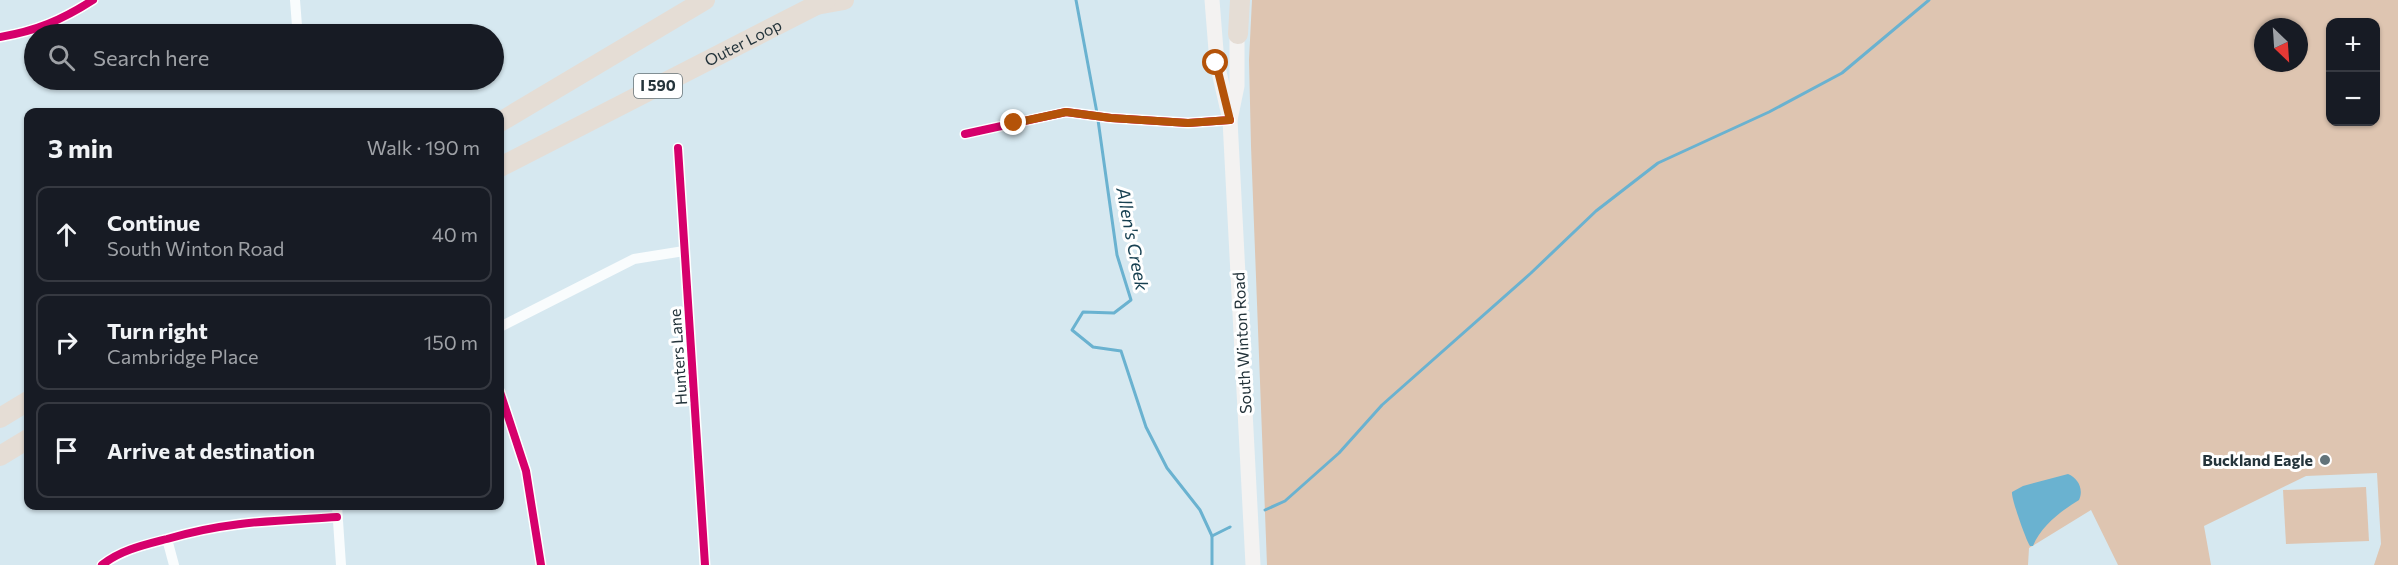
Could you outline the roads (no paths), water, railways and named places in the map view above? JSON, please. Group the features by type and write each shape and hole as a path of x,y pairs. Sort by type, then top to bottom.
{"highway":[{"path":"504,120 705,0"},
{"name":"Outer Loop","path":"504,165 821,3 844,0"},
{"path":"1238,0 1238,34"},
{"path":"0,418 24,403"},
{"path":"0,456 24,441"}],"main road":[{"name":"South Winton Road","path":"1212,0 1216,63 1230,120 1253,565"},
{"name":"South Winton Road","path":"1230,120 1237,86 1238,34"}],"street":[{"path":"53,24 93,0"},
{"path":"295,0 297,24"},
{"path":"0,37 24,32"},
{"path":"965,134 1066,112 1111,118 1188,123 1230,120"},
{"name":"Hunters Lane","path":"678,148 705,565"},
{"path":"504,325 634,259 684,251"},
{"path":"504,404 526,471 541,565"},
{"path":"337,510 340,565"},
{"path":"102,565 117,554 194,530 235,523 337,517"},
{"path":"167,539 174,565"}],"water":[{"path":"2068,474 2079,484 2081,492 2079,500 2052,520 2041,532 2033,546 2030,546 2019,519 2012,492 2023,486"}],"waterway":[{"name":"Allen's Creek","path":"1076,0 1097,113"},
{"path":"1265,510 1285,501 1339,453 1382,405 1531,273 1596,211 1658,163 1769,112 1842,73 1929,0"},
{"name":"Allen's Creek","path":"1098,120 1117,255 1131,300 1114,313 1083,312 1072,330 1093,347 1121,351 1146,427 1167,468 1200,510 1212,536 1212,565"},
{"path":"1212,536 1230,527"}],"place":[{"name":"Buckland Eagle","path":"2325,460"}]}
